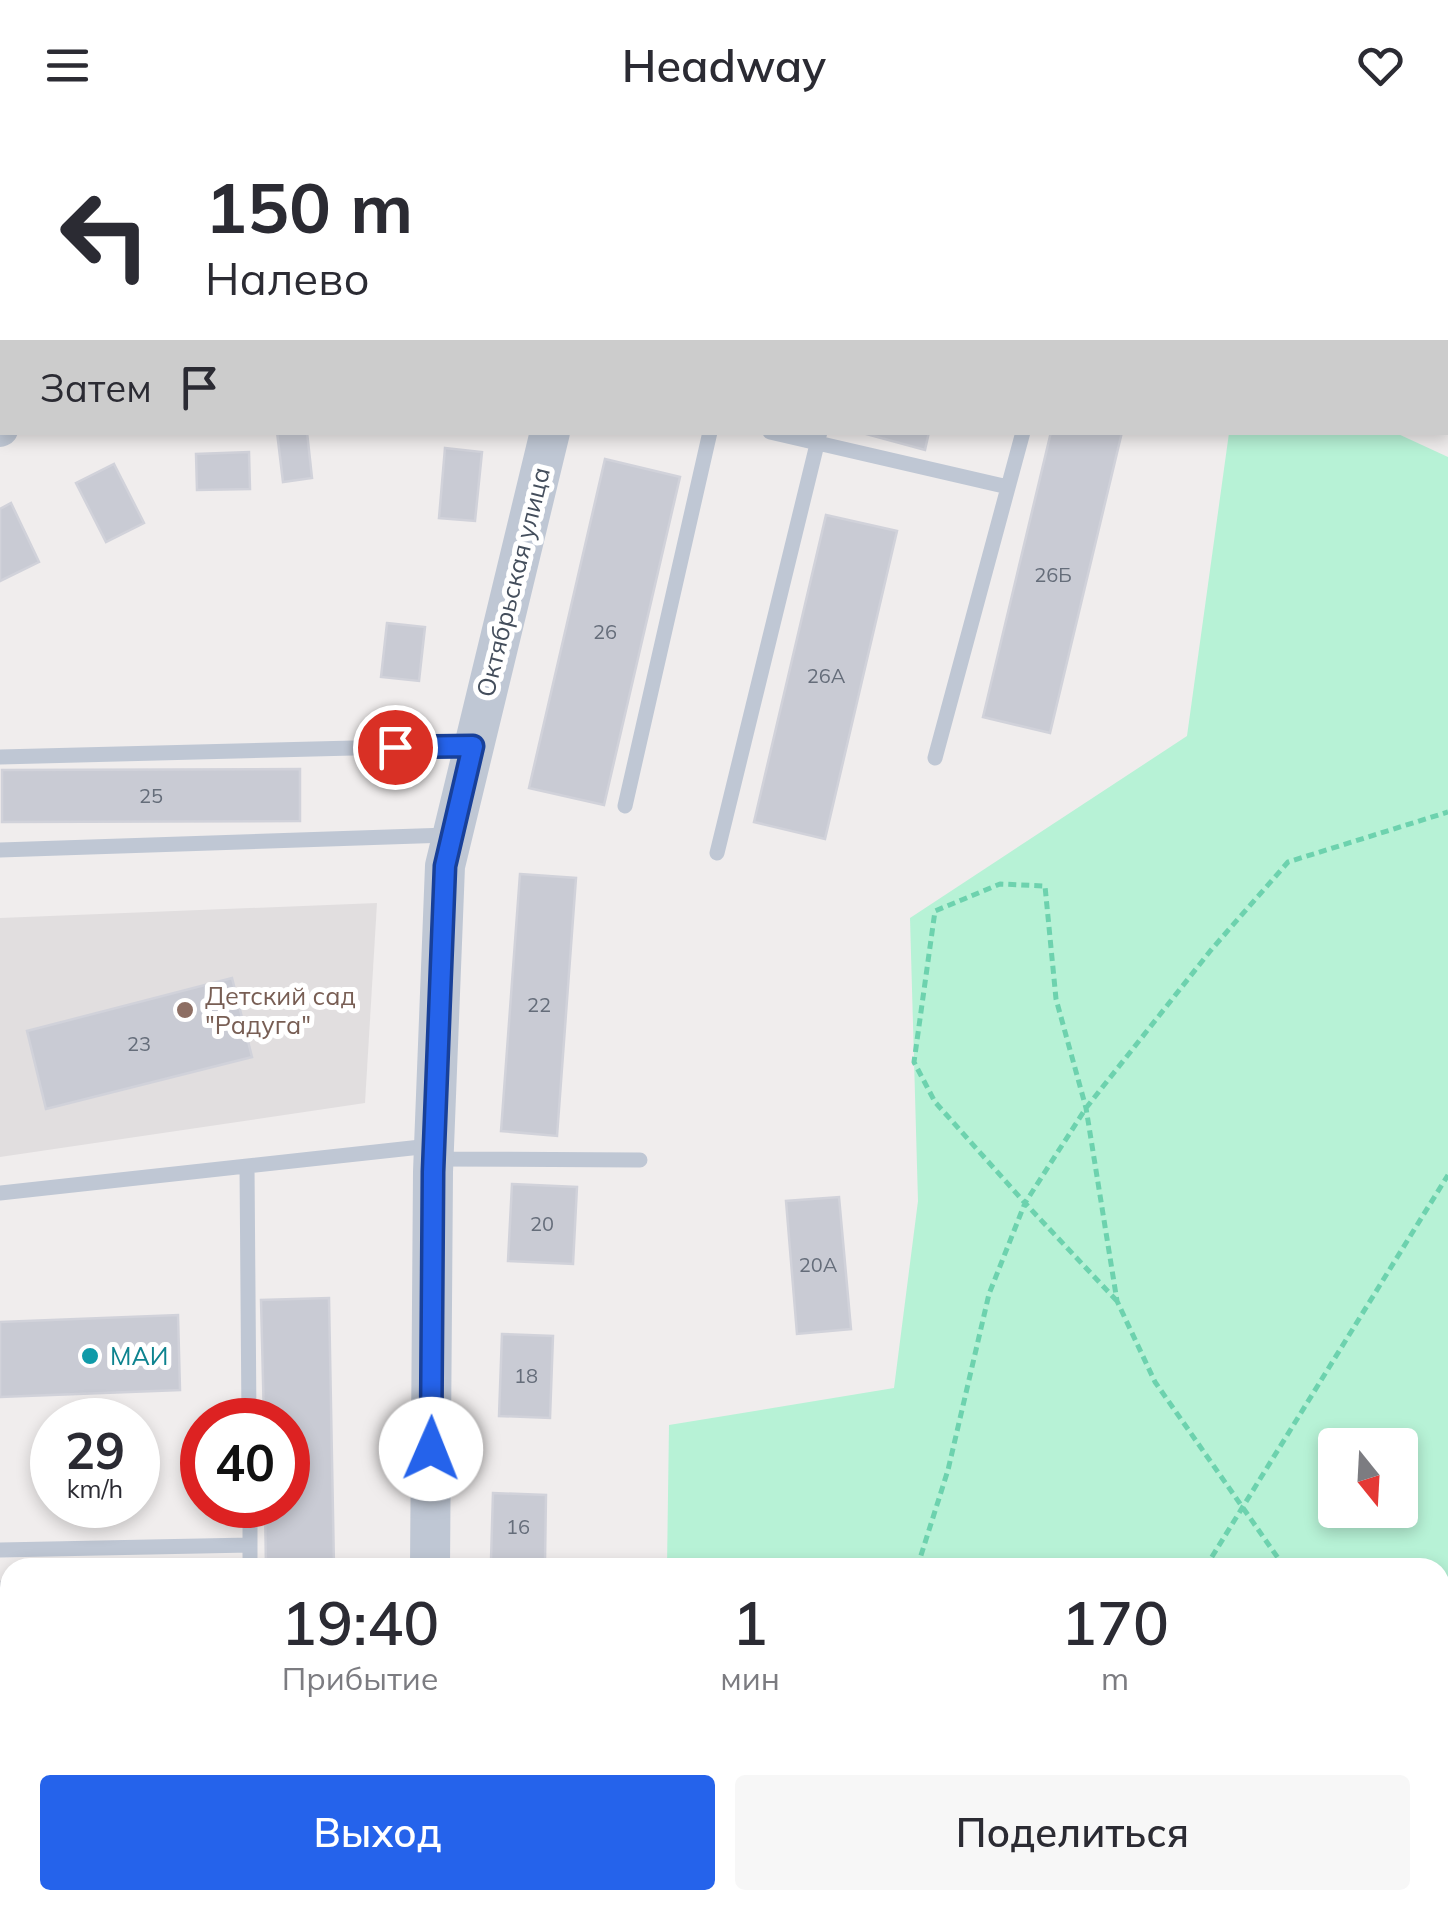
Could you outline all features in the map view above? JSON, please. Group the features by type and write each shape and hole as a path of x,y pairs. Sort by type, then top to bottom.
{"street":[{"name":"Октябрьская улица","path":"430,1558 434,1152 445,866 549,435"}],"lane":[{"path":"625,806 709,435"},
{"path":"935,758 1022,435"},
{"path":"717,853 819,438 1008,487"},
{"path":"0,757 473,746"},
{"path":"0,850 452,835"},
{"path":"0,1194 247,1166 434,1152 640,1160"},
{"path":"247,1166 249,1398"},
{"path":"250,1528 250,1558"},
{"path":"0,1550 250,1545"}],"path":[{"path":"920,1558 948,1470 989,1294 1024,1203 1086,1108 1210,950 1288,862 1448,812"},
{"path":"1118,1301 935,1102 914,1062 935,911 1000,884 1045,886 1056,999 1086,1108 1118,1301 1155,1382 1277,1558"},
{"path":"1212,1558 1448,1175"}],"shaded area":[{"name":"Детский сад \"Радуга\"","path":"377,903 365,1103 0,1157 0,918"}],"green space":[{"path":"1229,435 1400,435 1448,457 1448,1558 667,1558 669,1425 894,1388 918,1201 910,918 1187,736"}],"building":[{"path":"277,435 307,435 312,478 283,482"},
{"path":"870,435 928,435 925,450"},
{"path":"1050,435 1121,435 1050,733 983,717"},
{"path":"445,448 482,452 475,521 439,518"},
{"path":"249,452 250,489 197,490 196,454"},
{"path":"605,459 680,477 604,805 529,788"},
{"path":"114,464 144,523 106,542 76,483"},
{"path":"11,503 39,562 0,581 0,509"},
{"path":"826,515 897,531 825,839 754,822"},
{"path":"387,623 425,627 419,681 381,677"},
{"path":"300,769 300,821 2,822 2,770"},
{"path":"520,874 576,878 557,1136 501,1131"},
{"path":"232,978 252,1057 46,1109 27,1031"},
{"path":"512,1184 577,1187 573,1264 508,1261"},
{"path":"839,1197 851,1329 797,1334 786,1201"},
{"path":"329,1298 334,1558 266,1558 265,1528 310,1528 310,1398 263,1398 261,1300"},
{"name":"МАИ","path":"178,1315 180,1390 0,1397 0,1322"},
{"path":"502,1334 553,1336 550,1418 499,1416"},
{"path":"493,1493 546,1495 545,1558 491,1558"}],"place":[{"name":"Детский сад \"Радуга\"","path":"185,1010"},
{"name":"МАИ","path":"90,1356"}],"route":[{"path":"395,747 473,746 445,866 433,1172 431,1449"}]}
